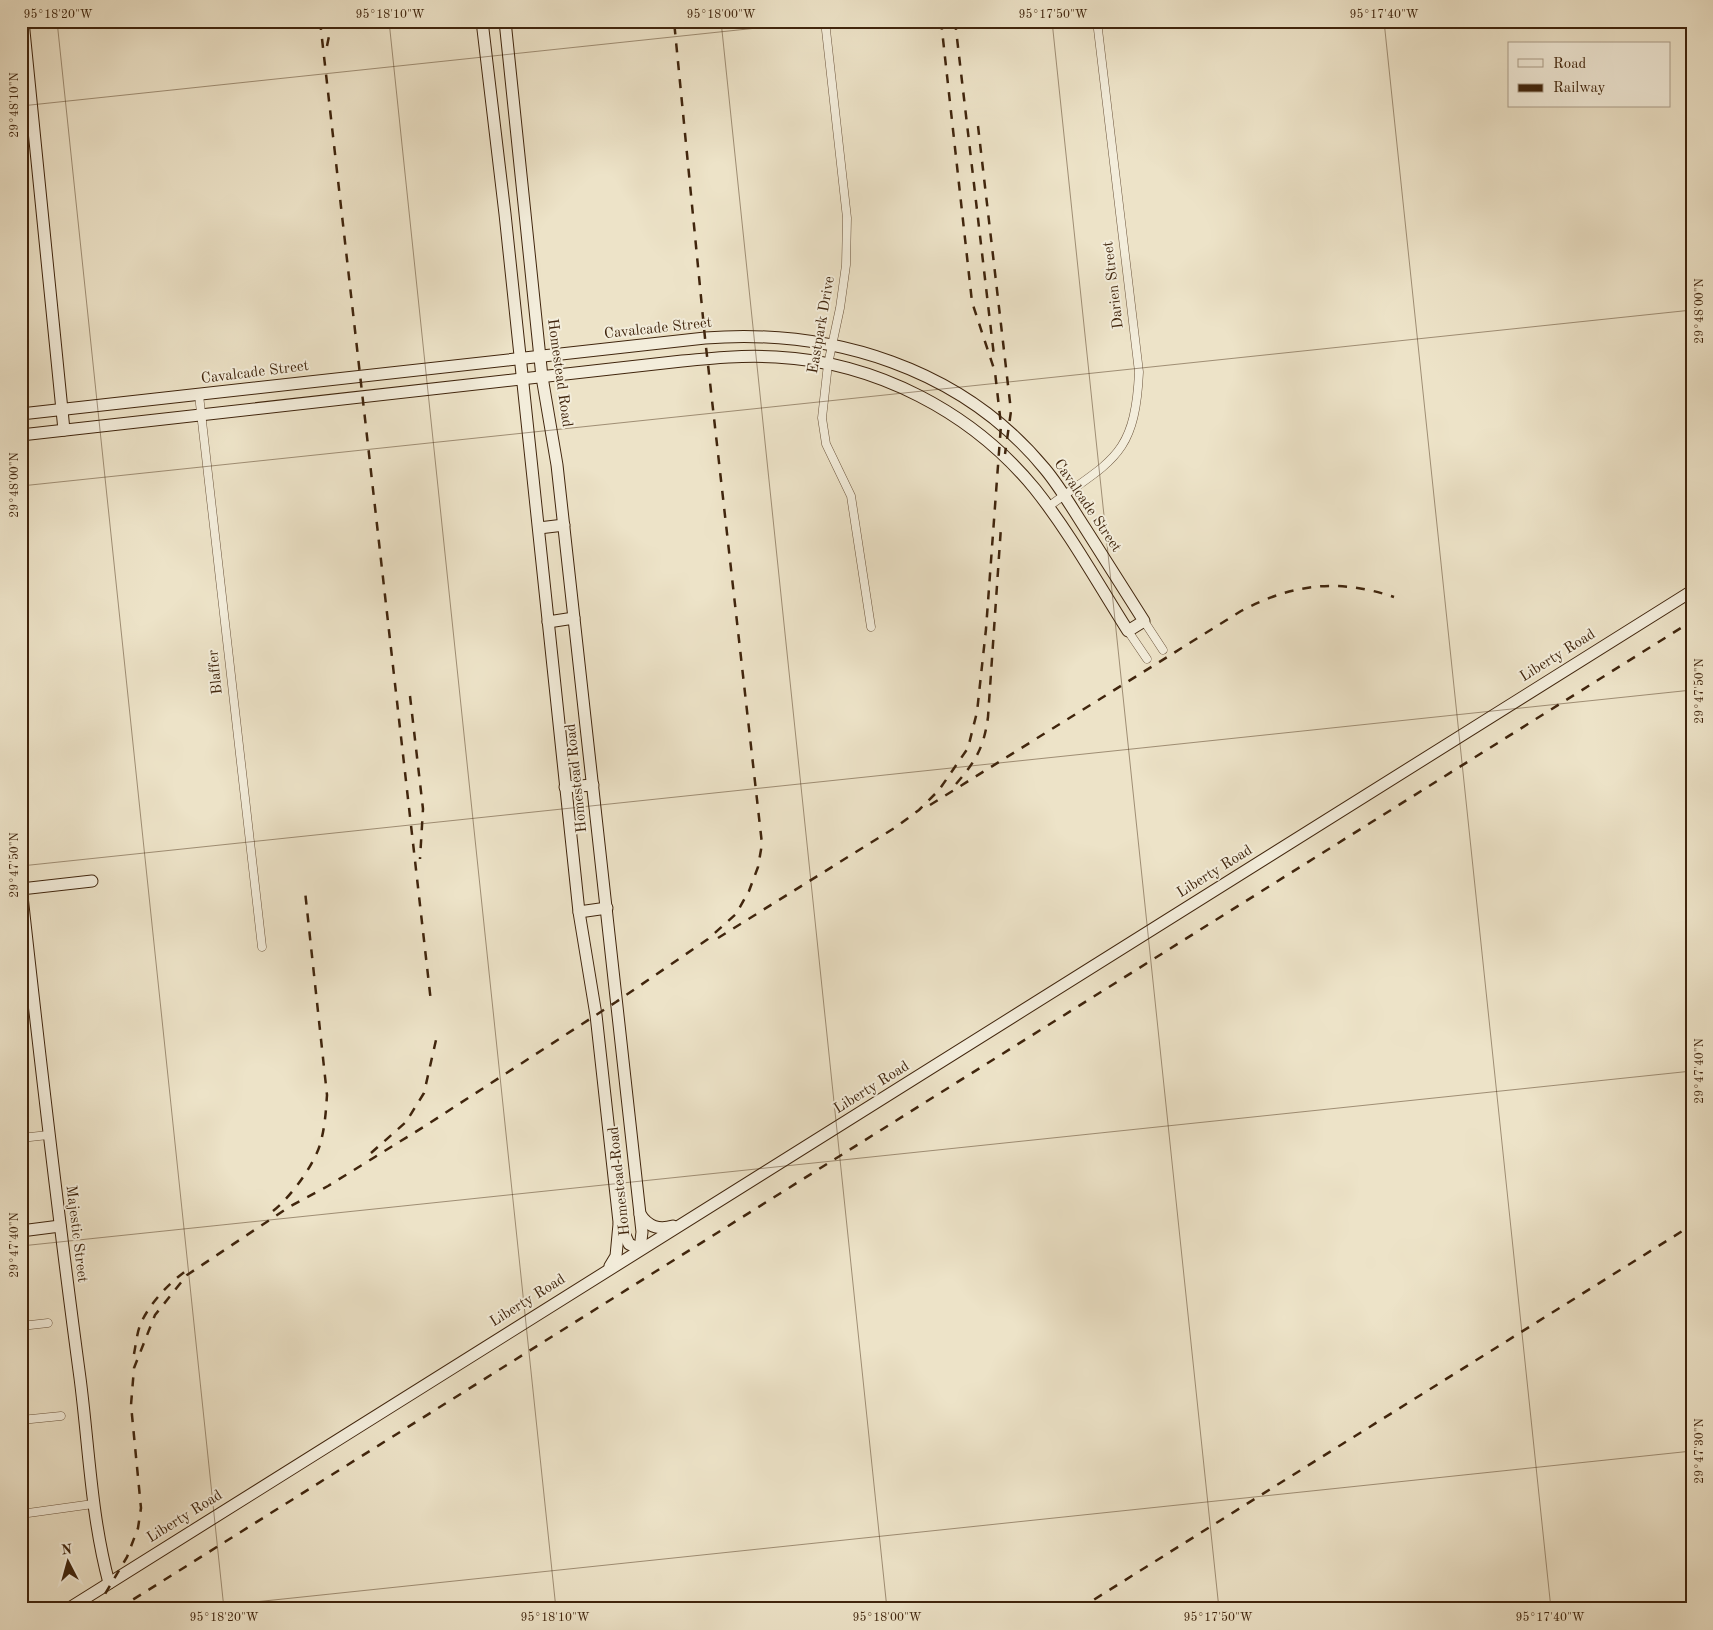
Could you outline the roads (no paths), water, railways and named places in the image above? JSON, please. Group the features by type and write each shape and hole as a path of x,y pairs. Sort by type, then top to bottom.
{"main road":[{"path":"22,21 64,430"},
{"name":"Homestead Road","path":"482,21 505,214 579,912 596,1015 619,1222 629,1244 640,1249 642,1232 607,908 564,525 551,422 542,377 505,21"},
{"path":"488,66 509,64"},
{"path":"505,214 526,210"},
{"name":"Cavalcade Street","path":"21,414 679,341 752,336 792,338 832,344 882,357 923,375 964,397 1001,424 1045,469 1064,495 1144,621"},
{"path":"679,341 682,361"},
{"path":"21,435 682,361 748,356 778,357 828,364 857,371 913,393 938,406 979,433 1020,473 1048,507 1128,631 1144,621"},
{"path":"913,393 923,375"},
{"path":"539,528 564,525"},
{"name":"Liberty Road","path":"68,1609 607,1269 1692,591"},
{"path":"548,622 574,618"},
{"path":"566,787 593,785"},
{"path":"21,888 92,881"},
{"name":"Majestic Street","path":"21,888 48,1136 85,1413 93,1504 98,1543 109,1583"},
{"path":"579,912 607,908"},
{"path":"607,1122 629,1120"},
{"path":"640,1214 648,1224 660,1228 673,1226 686,1220"},
{"path":"607,1269 616,1256 619,1222"},
{"path":"21,1231 60,1226"}],"street":[{"name":"Eastpark Drive","path":"825,21 847,218 846,265 840,308 828,364 822,418 826,444 851,496 870,626"},
{"name":"Darien Street","path":"1048,507 1092,477 1118,454 1127,440 1134,422 1138,402 1139,372 1096,21"},
{"name":"Blaffer","path":"199,395 262,947"},
{"name":"Cavalcade Street","path":"1144,621 1163,650"},
{"path":"1128,631 1147,659"},
{"path":"21,1138 48,1136"},
{"path":"21,1326 48,1323"},
{"path":"21,1420 61,1416"},
{"path":"21,1514 93,1504"}],"railway":[{"path":"320,21 431,1002"},
{"path":"327,46 332,21"},
{"path":"96,1609 127,1557 138,1528 141,1508 131,1405 134,1368 155,1315 187,1275 289,1207 328,1186 425,1126 616,1002 708,939 736,914 749,891 758,867 762,844 705,338 674,21"},
{"path":"718,938 896,827 919,810 939,790 968,748 977,712 986,629 1001,425 995,372 972,302 941,21"},
{"path":"955,21 994,356"},
{"path":"978,126 1011,411 1005,454"},
{"path":"956,784 978,753 988,717 1001,527"},
{"path":"930,805 1241,611 1260,602 1297,590 1334,586 1354,587 1394,597"},
{"path":"118,1609 1692,621"},
{"path":"410,696 423,809 420,859"},
{"path":"273,1211 294,1189 314,1159 321,1141 326,1112 327,1095 305,891"},
{"path":"371,1153 406,1122 424,1093 436,1040"},
{"path":"1079,1609 1692,1225"},
{"path":"134,1354 140,1327 149,1308 167,1287 187,1270"}]}
